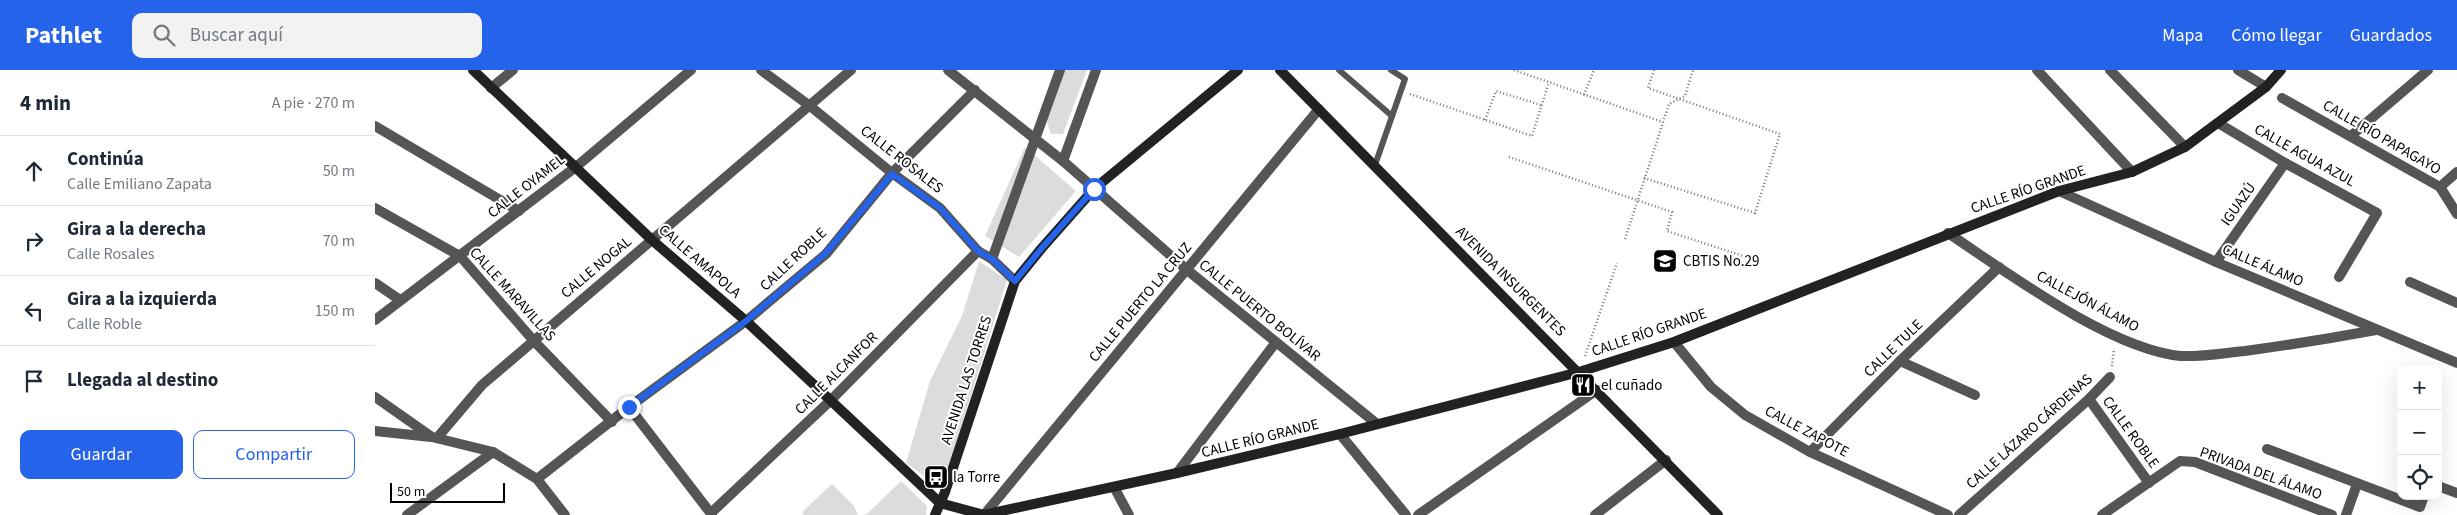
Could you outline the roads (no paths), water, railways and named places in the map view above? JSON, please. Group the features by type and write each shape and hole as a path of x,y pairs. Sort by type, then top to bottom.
{"street":[{"name":"CALLE AMAPOLA","path":"473,70 577,166 652,240 746,321 940,503 984,515"},
{"path":"491,88 513,70"},
{"name":"CALLE OYAMEL","path":"375,320 577,166 691,70"},
{"name":"CALLE ROSALES","path":"761,70 810,106 892,174 940,208 978,251 992,259 1015,281"},
{"name":"CALLE NOGAL","path":"434,437 482,385 533,340 851,70"},
{"name":"CALLE PUERTO BOLÍVAR","path":"949,70 1063,161 1186,269 1377,424"},
{"path":"992,259 1059,70"},
{"path":"1063,161 1096,70"},
{"path":"1015,281 1094,189 1238,70"},
{"name":"AVENIDA INSURGENTES","path":"1280,70 1666,460 1718,515"},
{"path":"2037,70 2132,172"},
{"path":"2238,70 2266,87"},
{"name":"CALLE RÍO GRANDE","path":"984,515 1177,473 1340,434 1579,372 1674,342 2059,191 2132,172 2185,147 2266,87 2281,70"},
{"path":"2352,135 2428,70"},
{"path":"2115,72 2185,147"},
{"name":"CALLE ROBLE","path":"537,479 629,407 746,321 825,254 892,174 975,90"},
{"name":"CALLE RÍO PAPAGAYO","path":"2282,98 2352,135 2440,187 2457,214"},
{"name":"CALLE PUERTO LA CRUZ","path":"984,515 1319,109"},
{"name":"CALLE AGUA AZUL","path":"2218,123 2285,163 2377,213 2339,277"},
{"path":"375,126 519,211"},
{"name":"IGUAZÚ","path":"2216,262 2285,163"},
{"path":"2440,187 2457,172"},
{"name":"CALLE ÁLAMO","path":"2059,191 2216,262 2457,363"},
{"name":"CALLE MARAVILLAS","path":"375,208 460,256 533,340 612,422"},
{"name":"CALLEJÓN ÁLAMO","path":"1948,233 2041,295 2116,336 2151,350 2181,356 2215,354 2291,345 2376,330"},
{"name":"CALLE ALCANFOR","path":"712,514 831,400 978,251"},
{"name":"CALLE TULE","path":"1810,452 1900,361 1999,267"},
{"name":"AVENIDA LAS TORRES","path":"935,515 1015,281"},
{"path":"2410,282 2457,303"},
{"path":"375,283 400,300"},
{"path":"1177,473 1276,342"},
{"name":"CALLE ZAPOTE","path":"1674,342 1711,387 1745,415 1810,452 1948,515"},
{"path":"1900,361 1975,395"},
{"name":"CALLE LÁZARO CÁRDENAS","path":"1959,515 2089,399 2110,377"},
{"path":"1418,515 1597,390"},
{"path":"375,397 434,437"},
{"name":"CALLE ROBLE","path":"2089,399 2149,483"},
{"path":"629,407 712,514"},
{"path":"375,431 434,437 493,452 537,479 565,515"},
{"path":"1340,434 1406,515"},
{"path":"2267,449 2397,499"},
{"path":"407,515 493,452"},
{"path":"1595,515 1666,460"},
{"name":"PRIVADA DEL ÁLAMO","path":"2149,483 2180,461 2195,462 2332,515"},
{"path":"2101,515 2149,483"},
{"path":"2346,515 2357,484"},
{"path":"1114,487 1129,515"},
{"path":"2442,487 2457,493"},
{"path":"2401,500 2420,507 2423,500"}],"lane":[{"path":"1339,70 1392,116"},
{"path":"1375,165 1405,79 1391,70"}],"place":[{"name":"CBTIS No.29","path":"1665,261"},
{"name":"el cuñado","path":"1583,385"},
{"name":"la Torre","path":"936,477"}]}
